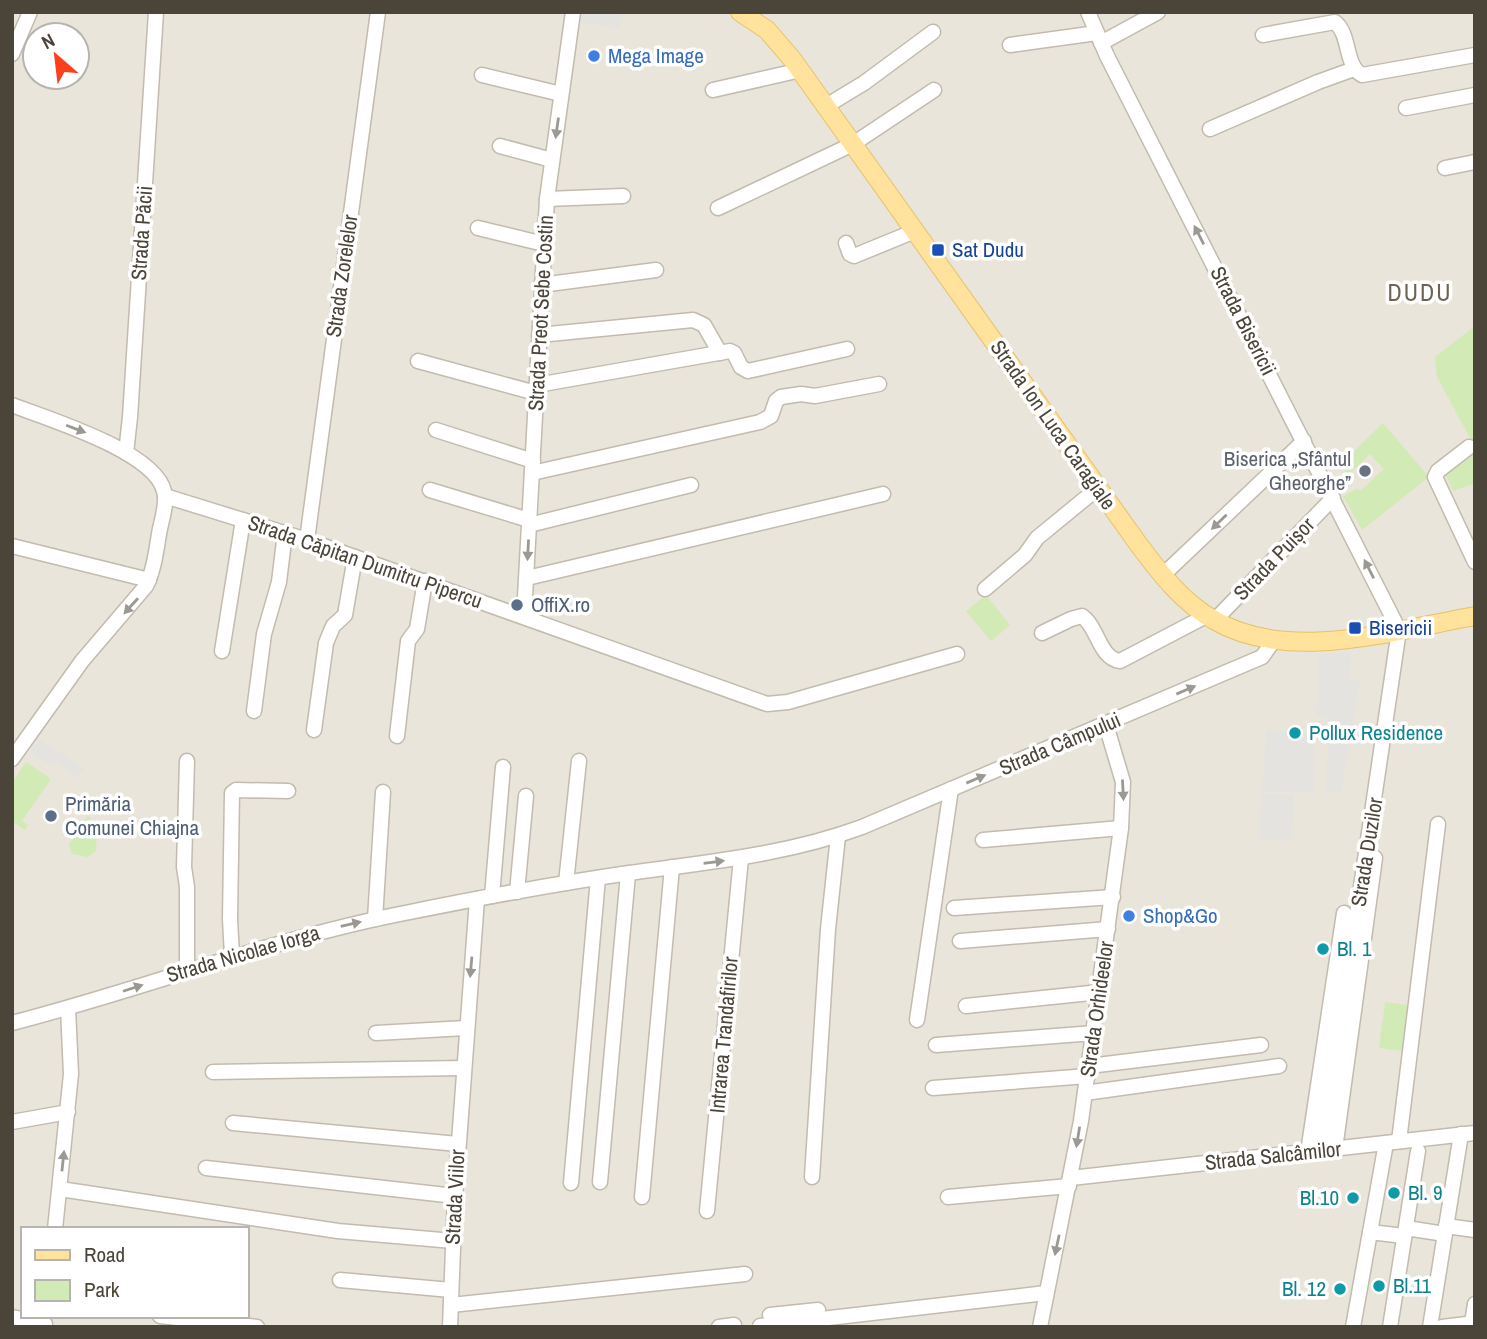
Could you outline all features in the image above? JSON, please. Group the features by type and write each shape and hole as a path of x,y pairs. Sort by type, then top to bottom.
{"main road":[{"name":"Strada Ion Luca Caragiale","path":"746,13 775,38 801,70 1098,488 1163,575 1188,601 1210,618 1246,634 1274,640 1331,640 1399,634 1475,616"}],"street":[{"path":"12,54 30,12"},
{"name":"Strada Păcii","path":"126,453 156,12"},
{"name":"Strada Zorelelor","path":"307,540 378,12"},
{"name":"Strada Preot Sebe Costin","path":"524,615 547,199 573,12"},
{"name":"Strada Bisericii","path":"1088,12 1399,634"},
{"path":"1010,45 1099,38 1158,12"},
{"path":"1263,35 1335,22 1342,28 1354,69 1367,75 1475,55"},
{"path":"826,106 864,83 933,32"},
{"path":"1210,129 1354,69"},
{"path":"713,90 801,70"},
{"path":"482,75 561,94"},
{"path":"719,208 853,144 933,90"},
{"path":"1406,108 1475,95"},
{"path":"499,146 552,160"},
{"path":"1445,168 1475,162"},
{"path":"547,199 623,196"},
{"path":"478,228 544,244"},
{"path":"846,243 850,254 854,256 915,231"},
{"path":"541,285 656,271"},
{"path":"539,335 693,320 704,325 720,353"},
{"path":"418,361 537,389 732,351 741,367 748,371 847,349"},
{"path":"436,430 532,467 760,422 771,416 776,401 781,397 801,394 815,396 879,384"},
{"path":"12,405 85,433 126,453 158,478 165,496 149,580 142,594 96,643 60,689 12,759"},
{"path":"1163,575 1304,441"},
{"path":"1469,447 1438,471 1435,477 1475,562"},
{"path":"430,490 529,523 691,485"},
{"path":"985,589 1025,555 1037,538 1098,488"},
{"path":"527,578 883,494"},
{"name":"Strada Căpitan Dumitru Pipercu","path":"165,496 307,540 524,615 767,704 788,702 957,654"},
{"name":"Strada Puișor","path":"1042,633 1082,616 1108,656 1120,662 1210,618 1333,498"},
{"path":"222,651 243,520"},
{"path":"254,711 264,634 279,582 285,533"},
{"path":"12,546 149,580"},
{"path":"314,730 326,643 333,626 345,615 355,557"},
{"path":"397,736 408,641 417,629 425,581"},
{"name":"Strada Duzilor","path":"1322,1150 1399,634"},
{"name":"Strada Câmpului","path":"477,899 778,852 838,836 1262,657 1274,640"},
{"name":"Strada Orhideelor","path":"1040,1327 1085,1093 1121,828 1123,782 1106,725"},
{"path":"187,761 184,867 187,887 187,970"},
{"path":"566,883 579,761"},
{"path":"492,896 503,767"},
{"path":"918,1020 951,789"},
{"path":"232,956 232,793 236,790 288,791"},
{"path":"375,919 383,792"},
{"path":"517,892 526,796"},
{"path":"1353,1327 1370,1231 1393,1142 1438,824"},
{"path":"983,840 1121,828"},
{"path":"812,1177 828,929 838,836"},
{"name":"Intrarea Trandafirilor","path":"707,1211 741,858"},
{"path":"642,1197 672,867"},
{"path":"600,1182 628,874"},
{"path":"571,1183 598,878"},
{"path":"954,908 1113,897"},
{"name":"Strada Nicolae Iorga","path":"12,1023 284,940 477,899"},
{"name":"Strada Viilor","path":"450,1327 458,1144 477,899"},
{"path":"1322,1150 1344,913"},
{"path":"960,941 1108,929"},
{"path":"966,1006 1100,992"},
{"path":"55,1227 68,1112 71,1042 68,1008"},
{"path":"376,1033 466,1028"},
{"path":"936,1045 1094,1033"},
{"path":"933,1087 1088,1071 1261,1045"},
{"path":"1085,1093 1279,1066"},
{"path":"214,1072 463,1068"},
{"path":"12,1122 68,1112"},
{"path":"233,1123 458,1144"},
{"path":"1430,1327 1446,1230 1471,1132"},
{"name":"Strada Salcâmilor","path":"948,1197 1471,1132"},
{"path":"1390,1327 1418,1151"},
{"path":"206,1168 455,1196"},
{"path":"60,1189 338,1231 453,1241"},
{"path":"1370,1231 1475,1230"},
{"path":"340,1280 451,1298 745,1274"},
{"path":"765,1320 1047,1290"},
{"path":"1442,1327 1473,1323 1475,1304"},
{"path":"12,1317 45,1322"},
{"path":"178,1318 257,1327"},
{"path":"719,1327 734,1325"}],"shaded area":[{"path":"12,12 1475,12 1475,1327 12,1327"},
{"path":"579,12 621,12 619,28 578,22"},
{"path":"1352,652 1349,679 1360,681 1341,793 1326,791 1329,717 1316,716 1319,654"},
{"path":"1266,731 1314,732 1314,793 1262,791"},
{"path":"37,738 84,768 78,777 54,761 51,765 28,751"},
{"path":"1262,793 1294,795 1292,840 1259,839"}],"green space":[{"path":"1475,326 1475,447 1437,377 1435,357"},
{"path":"1383,423 1429,477 1362,530 1343,496 1356,489 1361,490 1384,469 1370,454 1348,475 1340,465"},
{"path":"1475,453 1475,483 1453,491 1446,475"},
{"path":"986,595 1010,625 991,641 966,611"},
{"path":"26,762 51,779 22,821 28,825 25,830 12,821 12,783"},
{"path":"88,816 97,827 96,851 88,857 72,854 69,845"},
{"path":"1385,1002 1408,1005 1402,1051 1379,1048"}],"place":[{"name":"Mega Image","path":"594,56"},
{"name":"Sat Dudu","path":"938,250"},
{"name":"Biserica „Sfântul Gheorghe”","path":"1365,471"},
{"name":"OffiX.ro","path":"517,605"},
{"name":"Bisericii","path":"1355,628"},
{"name":"Pollux Residence","path":"1295,733"},
{"name":"Primăria Comunei Chiajna","path":"51,816"},
{"name":"Shop&Go","path":"1129,916"},
{"name":"Bl. 1","path":"1323,949"},
{"name":"Bl. 9","path":"1394,1193"},
{"name":"Bl.10","path":"1353,1198"},
{"name":"Bl.11","path":"1379,1286"},
{"name":"Bl. 12","path":"1340,1289"}],"district":[{"name":"DUDU","path":"1420,293"}]}
